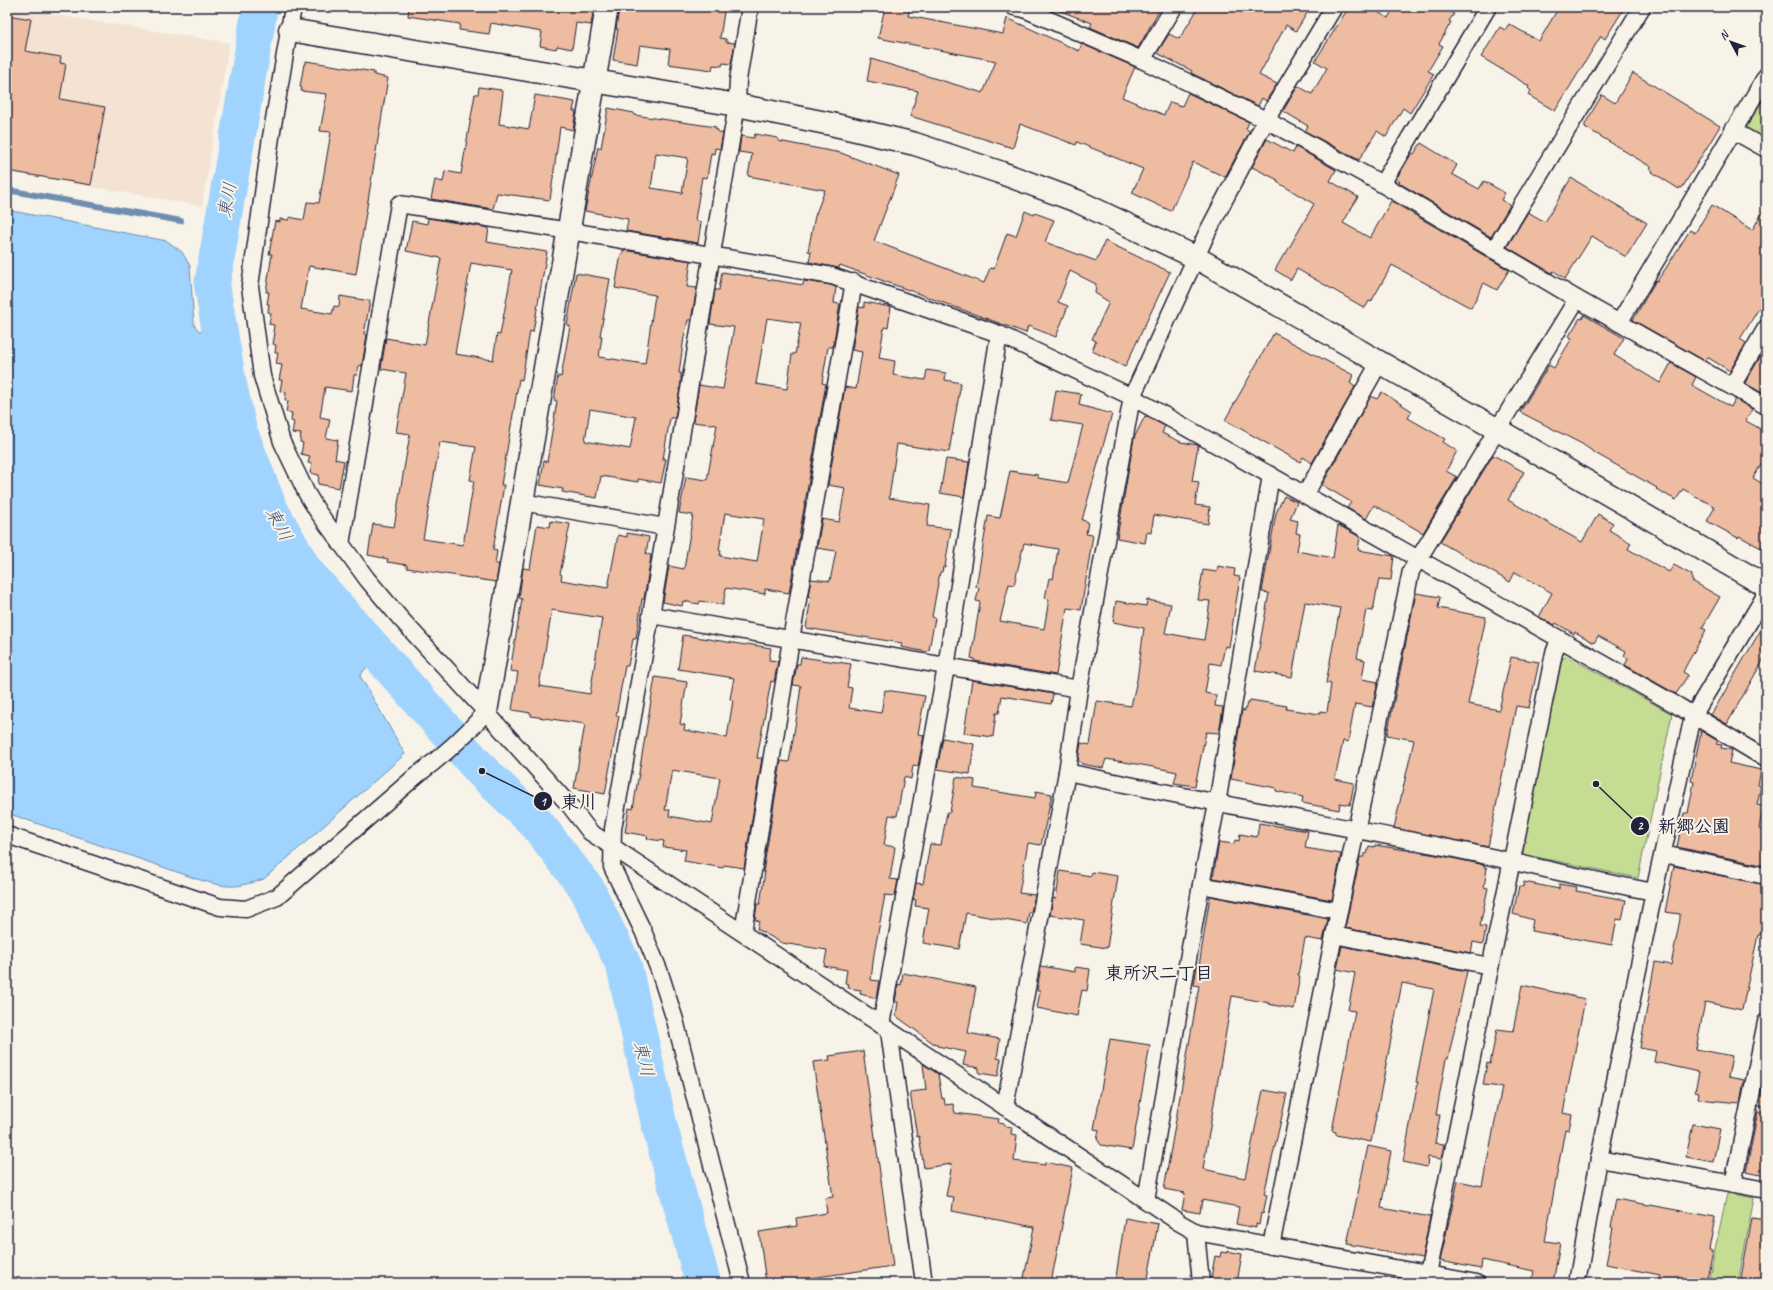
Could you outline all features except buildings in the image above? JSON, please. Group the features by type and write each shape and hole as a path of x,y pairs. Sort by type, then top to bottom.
{"street":[{"path":"293,7 271,138 250,286 262,376 282,442 307,494 340,544 400,618 570,806 590,832 1196,1232 1477,1283"},
{"path":"7,835 220,907 246,909 277,897 418,775 440,758 468,732 486,712 607,7"},
{"path":"742,1283 675,1020 659,970 643,931 612,867 613,830 651,615 737,105 738,80 750,7"},
{"path":"1014,7 1024,9 1142,60 1266,120 1382,184 1576,299 1766,406"},
{"path":"1142,60 1174,7"},
{"path":"1382,184 1488,7"},
{"path":"1494,250 1642,7"},
{"path":"1005,1107 1067,772 1079,689 1132,396 1207,233 1266,120 1332,8"},
{"path":"290,30 737,105 831,124 915,144 999,172 1077,201 1196,257 1766,586"},
{"path":"1619,323 1732,130 1766,76"},
{"path":"1732,130 1766,149"},
{"path":"340,544 399,204 569,231 832,276 854,282 999,334 1132,396 1766,759"},
{"path":"743,932 791,640 854,282"},
{"path":"1271,1246 1338,911 1357,829 1411,571 1498,430 1576,299"},
{"path":"1732,386 1766,328"},
{"path":"924,1283 885,1028 946,667 999,334"},
{"path":"1306,495 1379,363"},
{"path":"1146,1200 1201,885 1217,804 1271,475"},
{"path":"522,502 665,527"},
{"path":"1577,1283 1599,1159 1654,892 1693,716 1766,594"},
{"path":"651,615 1079,689"},
{"path":"1428,1274 1554,653 1559,640"},
{"path":"1067,772 1217,804 1357,829 1654,892"},
{"path":"1663,854 1766,876"},
{"path":"1201,885 1338,911"},
{"path":"1334,935 1490,966"},
{"path":"1733,1184 1766,1022"},
{"path":"1599,1159 1766,1190"},
{"path":"1196,1232 1201,1283"}],"shaded area":[{"path":"12,8 229,43 202,206 7,172 7,37"}],"green space":[{"path":"1766,95 1766,144 1745,130"},
{"path":"1567,656 1672,714 1638,878 1522,854 1560,660"},
{"path":"1727,1193 1754,1198 1738,1283 1708,1283"}],"water":[{"path":"7,210 167,241 182,252 190,266 194,325 200,332 213,323 218,373 234,446 254,500 309,592 371,661 360,676 405,754 264,879 237,886 224,886 208,882 7,813"}],"waterway":[{"name":"東川","path":"260,7 212,285 228,380 239,430 270,509 305,571 482,771 537,824 587,889 624,966 660,1128 703,1283"},
{"path":"7,190 181,221"}],"place":[{"name":"東川","path":"482,771"},
{"name":"新郷公園","path":"1596,784"}],"district":[{"name":"東所沢二丁目","path":"1159,973"}]}
